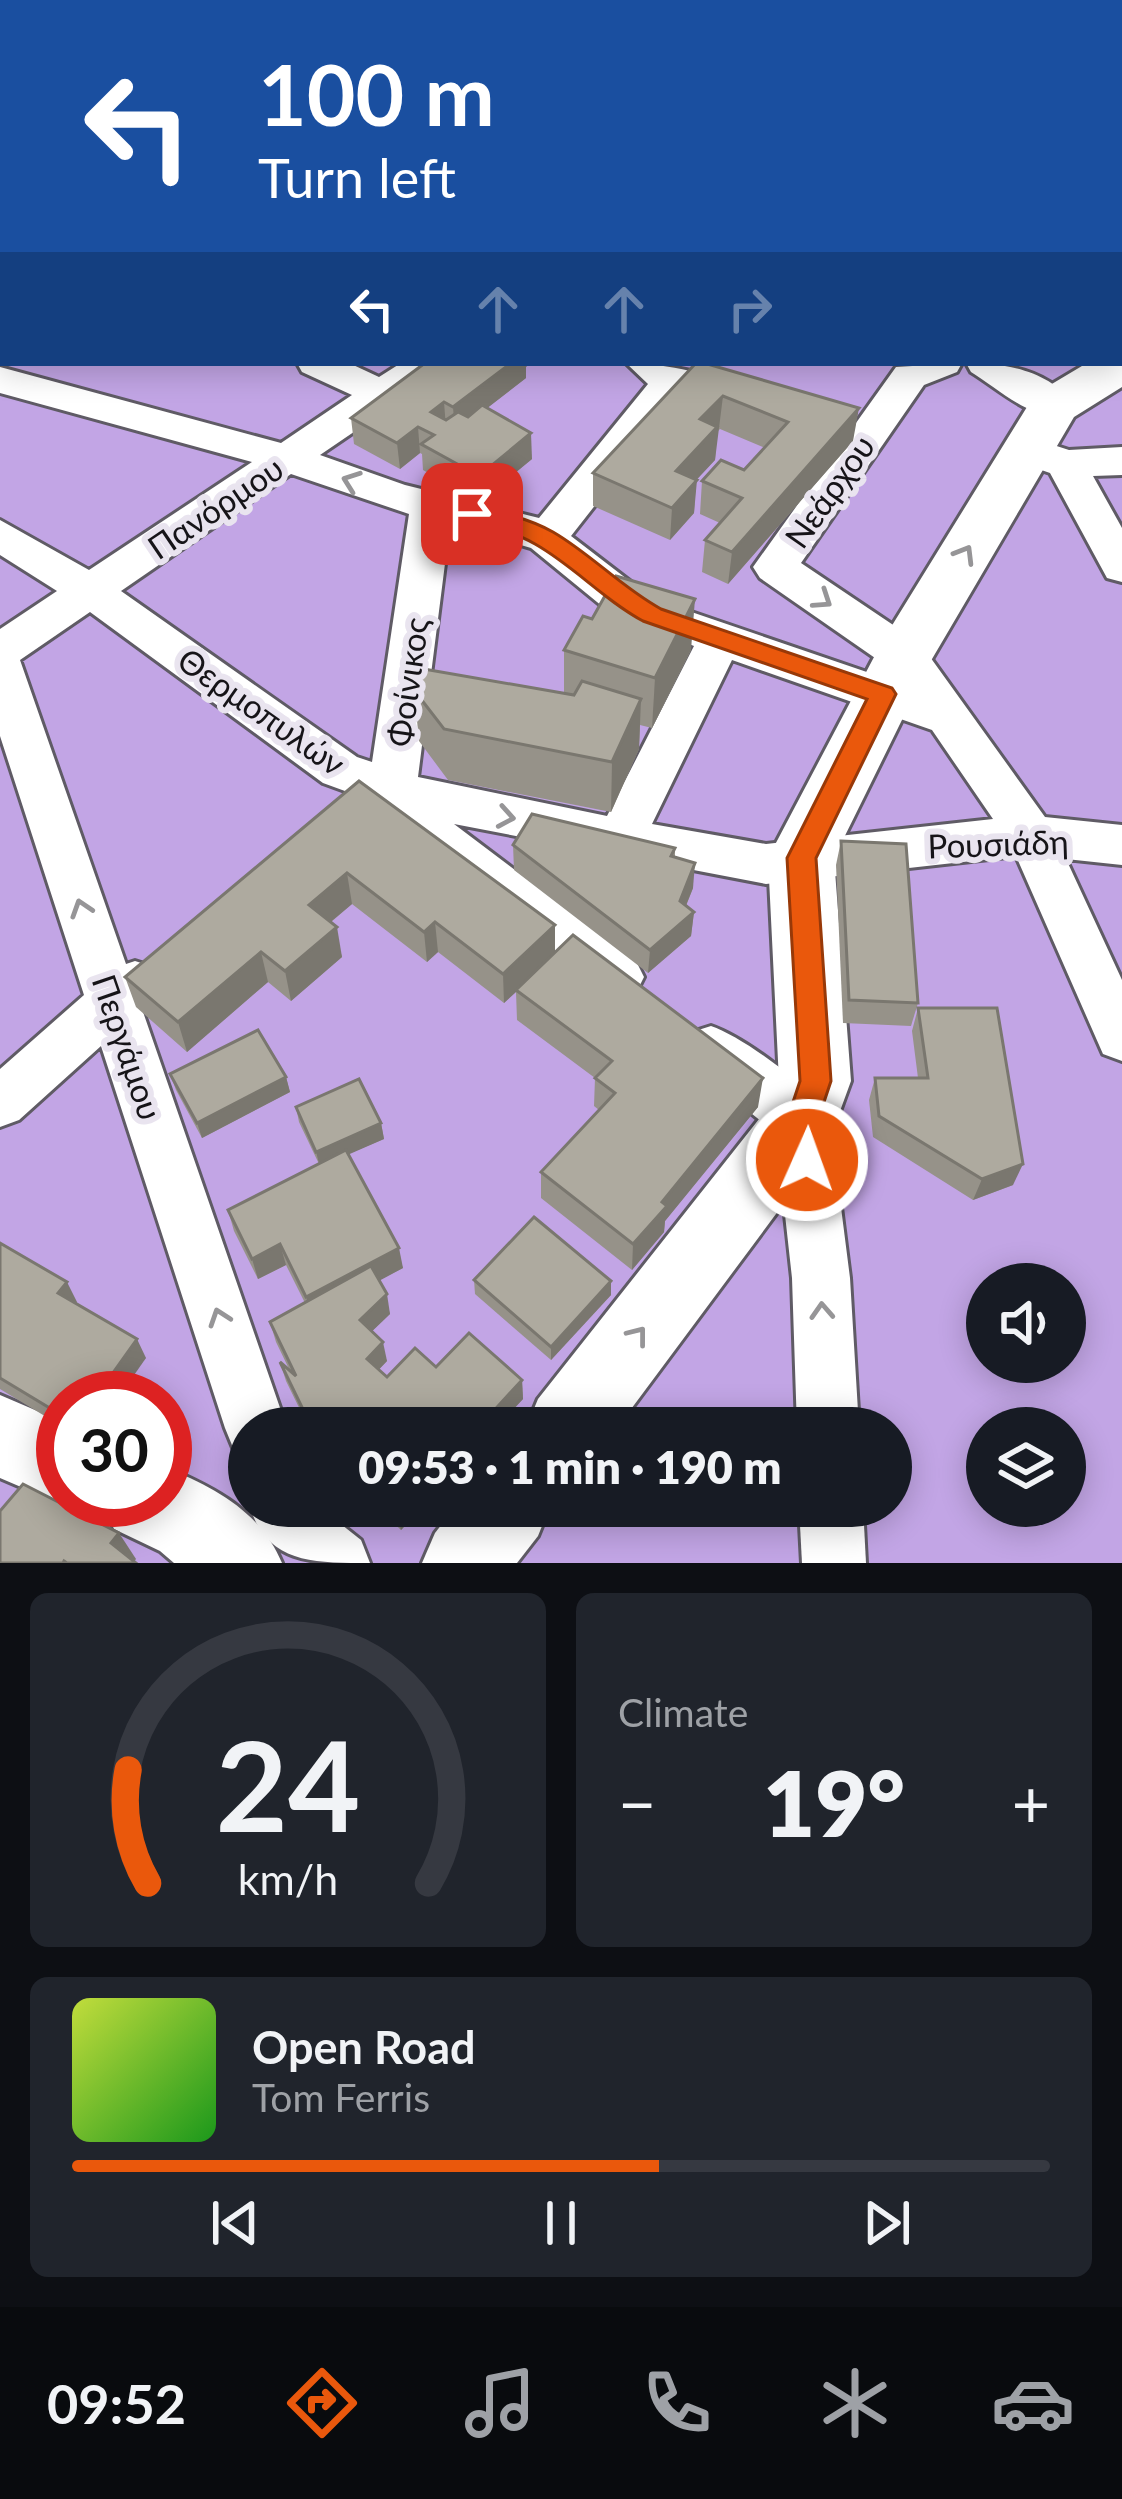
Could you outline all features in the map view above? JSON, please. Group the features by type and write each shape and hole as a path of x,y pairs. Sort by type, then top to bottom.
{"main road":[{"path":"583,1407 802,1120 815,1081 802,858 894,675 1049,440 1120,366"},
{"path":"465,1563 492,1527"}],"street":[{"path":"322,366 382,394"},
{"name":"Πανόρμου","path":"0,651 424,366"},
{"name":"Νεάρχου","path":"894,675 776,567 910,376 935,366"},
{"path":"987,366 1049,440 1122,567"},
{"path":"546,538 658,372 784,406"},
{"path":"0,380 287,458 396,497 513,524 546,538 624,600 652,615 720,639 894,675 949,718 1031,835 1122,1037"},
{"path":"830,416 875,426"},
{"path":"1049,440 1122,461"},
{"name":"Φοίνικος","path":"392,789 431,504"},
{"name":"Θερμοπυλών","path":"0,535 91,591 330,799 392,789"},
{"path":"392,789 489,814 621,837 720,639"},
{"name":"Περγάμου","path":"0,666 249,1407"},
{"path":"392,789 409,813 463,858 802,1120 821,1277 827,1407"},
{"name":"Ρουσιάδη","path":"621,837 790,865 802,858 1031,835 1122,845"},
{"path":"0,1103 164,958"},
{"path":"294,1527 338,1563"},
{"path":"833,1527 834,1563"}],"shaded area":[{"path":"0,366 1122,366 1122,1563 0,1563"}],"building":[{"path":"421,366 507,366 453,407 444,402 431,412 446,420 458,412 468,417 482,405 531,433 479,476 421,444 434,435 418,427 397,443 351,418"},
{"path":"693,366 714,366 859,408 732,552 705,540 742,498 702,481 721,460 744,470 788,422 723,396 700,419 717,427 676,471 697,480 672,508 593,473"},
{"path":"616,576 695,599 655,678 564,650 583,616 592,619"},
{"path":"418,668 574,695 582,681 641,699 612,762 444,729 414,690"},
{"path":"359,781 555,925 503,974 435,922 424,932 347,873 309,905 337,927 285,971 261,952 178,1022 125,977"},
{"path":"532,814 675,848 671,856 695,863 680,901 694,912 650,950 513,845"},
{"path":"841,841 906,844 918,1003 849,1000"},
{"path":"573,935 763,1078 633,1244 541,1172 615,1093 595,1078 612,1061 516,990"},
{"path":"918,1008 997,1008 1023,1164 982,1179 879,1116 875,1078 928,1078"},
{"path":"258,1030 286,1077 197,1123 170,1074"},
{"path":"359,1079 381,1123 316,1152 296,1107"},
{"path":"346,1150 399,1248 306,1297 280,1244 252,1259 228,1210"},
{"path":"534,1217 611,1281 551,1347 474,1280"},
{"path":"0,1243 67,1282 58,1293 137,1339 114,1371 36,1371 36,1400 0,1378"},
{"path":"371,1266 387,1294 360,1320 383,1342 367,1359 387,1377 415,1348 436,1367 469,1333 522,1380 497,1407 302,1407 280,1362 296,1376 270,1322"},
{"path":"23,1484 36,1491 36,1527 107,1527 119,1533 111,1543 136,1563 0,1563 0,1511"}],"route":[{"path":"472,514 546,538 624,600 652,615 883,694 802,858 815,1081 802,1120 807,1160"}]}
